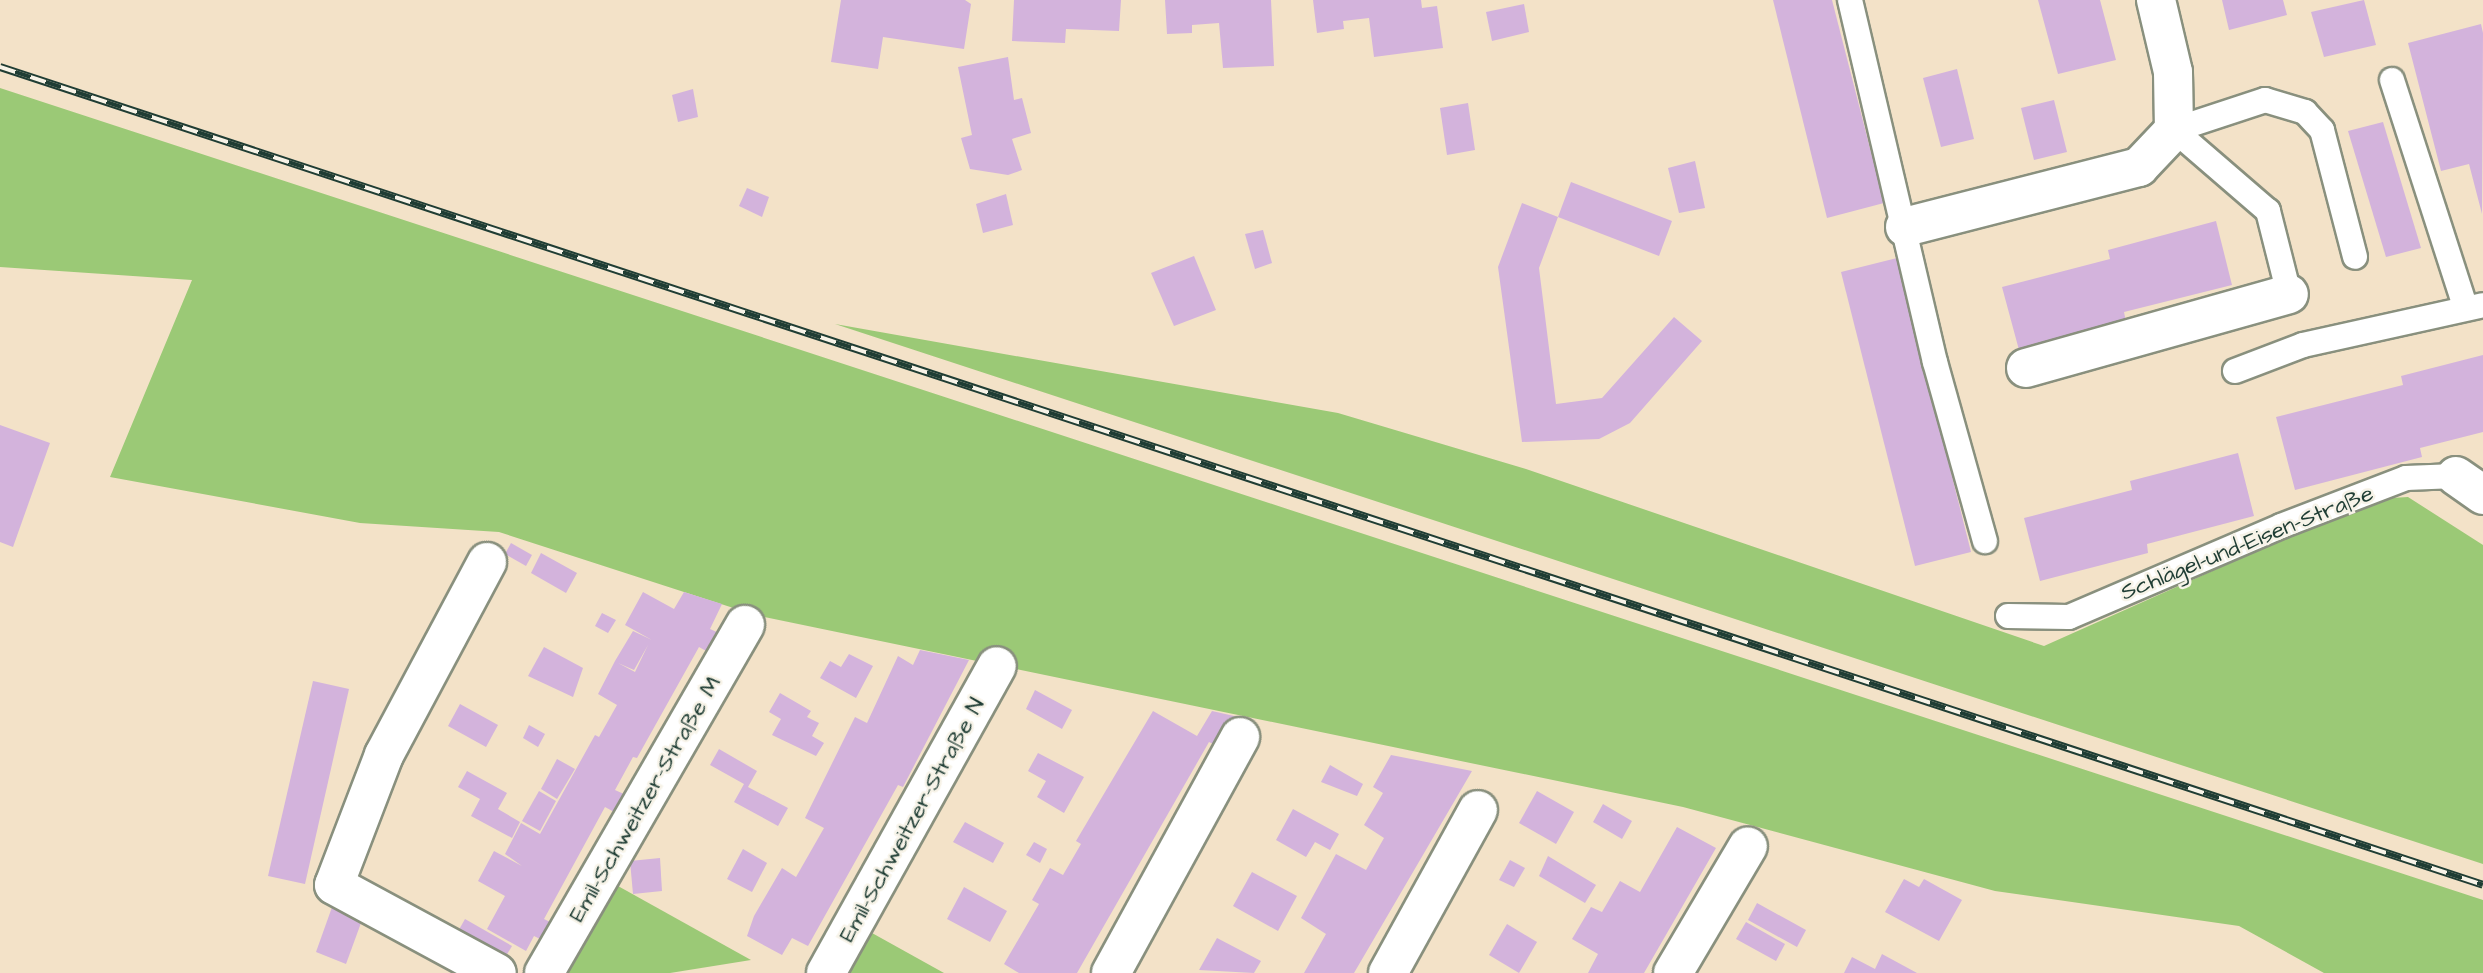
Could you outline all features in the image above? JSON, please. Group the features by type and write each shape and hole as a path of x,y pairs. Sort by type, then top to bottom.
{"street":[{"path":"1905,227 2139,167 2174,130 2173,72 2156,0"},
{"path":"2026,368 2289,294"},
{"path":"487,562 384,755 334,885 497,973"},
{"name":"Emil-Schweitzer-Straße M","path":"544,973 745,625"},
{"name":"Emil-Schweitzer-Straße N","path":"826,973 997,666"},
{"path":"1111,973 1240,737"},
{"path":"1388,973 1478,810"},
{"path":"1673,973 1748,846"}],"lane":[{"path":"1850,0 1935,362 1985,541"},
{"path":"2235,371 2303,345 2474,305 2392,80"},
{"path":"2174,130 2265,100 2305,112 2322,130 2355,257"},
{"path":"2174,130 2268,211 2289,294"},
{"name":"Schlägel-und-Eisen-Straße","path":"2008,616 2069,617 2281,526 2406,478 2469,485"}],"green space":[{"path":"0,88 2483,900 2483,973 2324,973 2239,926 1995,891 1683,807 755,615 499,532 360,523 110,477 192,280 0,267"},
{"path":"835,324 1338,413 1526,469 2044,646 2374,499 2408,497 2483,545 2483,864"},
{"path":"609,881 751,960 670,973 558,973"},
{"path":"863,928 944,973 848,973 843,963"}],"building":[{"path":"841,0 965,0 971,4 964,49 883,37 878,69 831,62"},
{"path":"1014,0 1121,0 1119,31 1066,29 1065,43 1012,41"},
{"path":"1165,0 1271,0 1274,66 1223,68 1219,23 1192,25 1192,33 1167,34"},
{"path":"1313,0 1421,0 1422,8 1437,6 1443,48 1374,57 1369,18 1343,21 1344,29 1317,33"},
{"path":"1773,0 1832,0 1884,203 1827,218"},
{"path":"2038,0 2100,0 2116,60 2058,74"},
{"path":"2222,0 2283,0 2287,15 2229,30"},
{"path":"2364,0 2376,45 2324,57 2311,12"},
{"path":"1524,4 1529,32 1492,41 1486,12"},
{"path":"2481,24 2482,214 2469,164 2441,171 2408,43"},
{"path":"1008,57 1014,100 1022,98 1031,133 1012,139 1022,170 1008,175 970,169 961,138 972,135 958,67"},
{"path":"1957,69 1974,139 1941,147 1923,78"},
{"path":"693,89 698,117 678,122 672,95"},
{"path":"2054,100 2067,152 2034,160 2021,108"},
{"path":"1468,103 1475,150 1447,155 1440,108"},
{"path":"2383,122 2421,248 2386,257 2348,131"},
{"path":"1695,161 1705,208 1679,213 1668,168"},
{"path":"1571,182 1672,221 1659,256 1558,217"},
{"path":"747,188 769,197 762,217 739,206"},
{"path":"1006,194 1013,225 983,233 976,204"},
{"path":"1522,203 1558,217 1539,268 1556,404 1602,398 1674,317 1702,341 1630,423 1599,439 1522,442 1498,267"},
{"path":"2216,221 2232,285 2124,312 2126,322 2019,350 2002,287 2110,259 2108,250"},
{"path":"1263,230 1272,263 1255,269 1245,234"},
{"path":"1194,256 1216,310 1174,326 1151,273"},
{"path":"1897,258 1971,552 1915,566 1841,272"},
{"path":"2483,355 2483,432 2420,448 2422,457 2295,490 2276,417 2403,385 2401,376"},
{"path":"0,425 50,443 13,547 0,542"},
{"path":"2238,453 2254,516 2147,544 2148,553 2040,581 2024,518 2132,490 2130,481"},
{"path":"511,543 532,555 526,566 505,554"},
{"path":"541,553 577,573 566,593 531,573"},
{"path":"643,592 674,609 684,592 722,604 710,629 719,633 708,652 699,647 637,758 633,757 615,790 626,795 616,813 605,807 544,919 556,925 546,942 534,936 526,951 487,929 505,896 478,881 494,851 522,866 505,854 521,823 540,834 595,735 599,737 617,705 598,694 615,661 633,631 652,640 625,625","holes":["648,645 635,672 618,663 634,670"]},
{"path":"602,613 616,620 608,633 595,626"},
{"path":"544,647 583,668 573,697 528,676"},
{"path":"920,650 969,660 903,787 898,785 808,946 792,938 782,955 747,936 754,916 782,868 796,877 824,828 805,818 855,717 867,723 898,656 913,665"},
{"path":"849,654 873,666 856,698 820,678 830,661 841,667"},
{"path":"313,681 349,689 305,884 268,876"},
{"path":"1035,690 1072,710 1062,729 1026,709"},
{"path":"780,693 811,711 807,717 819,723 812,736 824,743 816,756 772,735 781,719 769,712"},
{"path":"460,704 498,725 486,747 448,726"},
{"path":"1153,711 1197,736 1212,711 1243,718 1225,750 1209,742 1077,973 1019,973 1004,964 1039,904 1032,900 1050,868 1063,875 1081,844 1076,841"},
{"path":"529,725 545,734 538,747 523,738"},
{"path":"719,749 757,771 748,787 788,808 778,826 734,802 744,784 710,765"},
{"path":"1038,753 1084,777 1064,813 1037,797 1046,781 1028,771"},
{"path":"1391,755 1472,771 1354,973 1304,973 1326,934 1301,918 1336,854 1366,870 1384,838 1364,825 1383,793 1373,787"},
{"path":"557,759 575,769 557,799 541,789"},
{"path":"1330,765 1363,784 1357,796 1321,782"},
{"path":"467,771 507,793 498,809 520,822 512,838 471,816 480,799 458,787"},
{"path":"539,791 556,801 540,831 522,821"},
{"path":"1537,791 1574,812 1556,844 1519,823"},
{"path":"1603,804 1632,821 1622,839 1593,822"},
{"path":"1293,809 1339,834 1330,850 1315,842 1306,857 1276,840"},
{"path":"965,822 1004,843 993,863 953,842"},
{"path":"1677,827 1716,848 1644,973 1588,973 1598,954 1572,939 1591,907 1602,912 1620,881 1640,892"},
{"path":"1034,842 1047,849 1040,863 1026,855"},
{"path":"743,849 767,863 752,892 727,879"},
{"path":"1548,856 1596,885 1585,903 1539,876"},
{"path":"660,858 662,891 633,894 630,861"},
{"path":"1510,860 1525,868 1514,887 1499,880"},
{"path":"1252,872 1297,896 1278,931 1233,906"},
{"path":"1904,879 1919,887 1924,879 1962,900 1939,941 1885,912"},
{"path":"964,887 1007,911 990,942 947,919"},
{"path":"336,896 365,912 346,964 316,952"},
{"path":"1757,903 1806,930 1797,947 1748,920"},
{"path":"465,919 512,946 503,961 456,935"},
{"path":"1746,922 1785,944 1776,961 1736,939"},
{"path":"1507,924 1537,942 1519,973 1489,955"},
{"path":"1217,938 1261,961 1254,973 1199,970"},
{"path":"1882,954 1917,973 1844,973 1852,957 1875,969"}],"railway":[{"path":"0,67 2483,885"}]}
